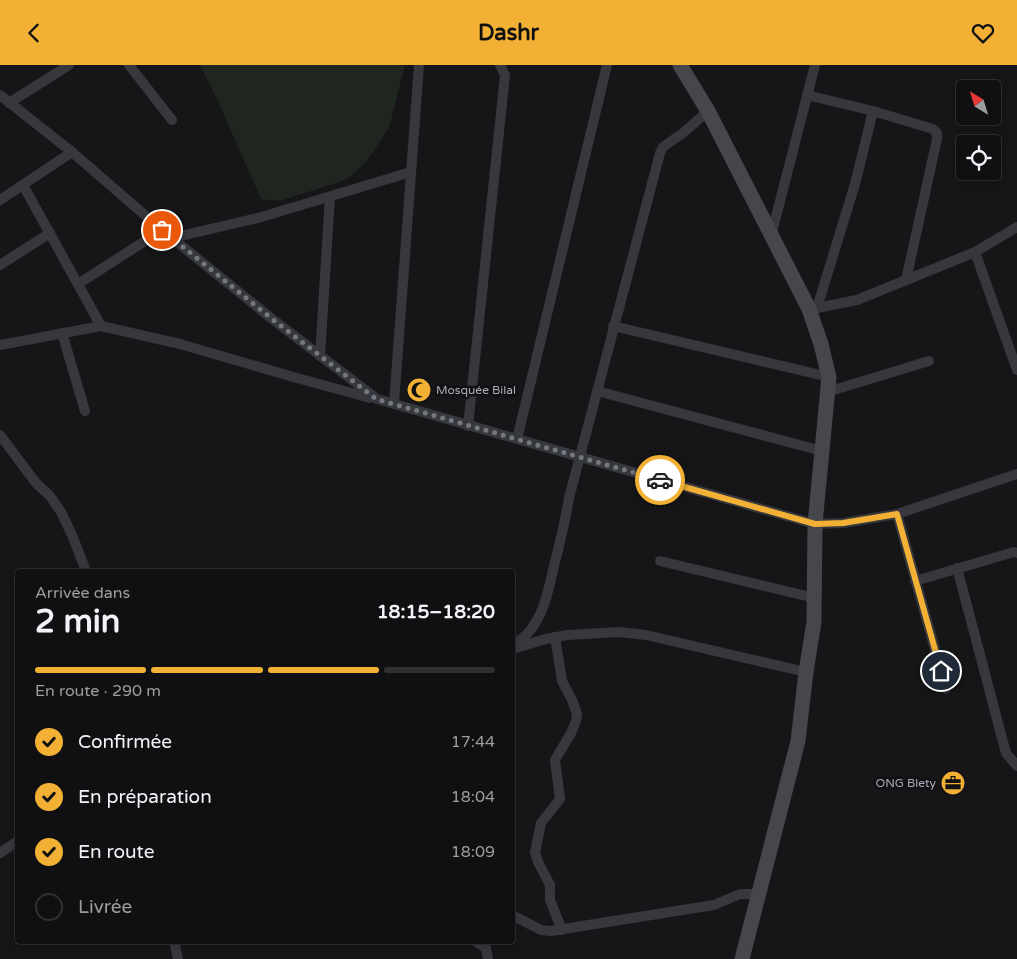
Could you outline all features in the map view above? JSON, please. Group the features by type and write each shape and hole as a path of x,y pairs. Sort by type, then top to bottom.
{"main road":[{"path":"680,65 708,111 771,237 813,309 828,385 815,524 814,623 798,741 742,959"}],"street":[{"path":"9,103 69,65"},
{"path":"129,65 172,120"},
{"path":"394,404 419,65"},
{"path":"468,426 506,75 500,65"},
{"path":"517,439 608,65"},
{"path":"771,237 815,65"},
{"path":"0,95 72,152 162,230 376,399"},
{"path":"807,95 873,111 933,129 937,133 906,280"},
{"path":"515,645 530,631 542,610 548,590 613,326 660,153 663,147 684,133 708,111"},
{"path":"873,111 855,184 813,309 857,301 975,252 1017,227"},
{"path":"0,200 72,152"},
{"path":"172,238 258,218 412,172"},
{"path":"23,185 101,326"},
{"path":"320,356 330,197"},
{"path":"78,284 162,230"},
{"path":"0,265 50,233"},
{"path":"975,252 1017,370"},
{"path":"0,345 101,326 180,344 815,524 843,523 897,514 1017,474"},
{"path":"613,326 828,385 929,361"},
{"path":"62,333 85,411"},
{"path":"597,391 822,451"},
{"path":"0,435 36,483 50,496 61,512 85,569"},
{"path":"897,514 946,689"},
{"path":"915,581 1014,552 1017,553"},
{"path":"660,561 815,598"},
{"path":"957,568 1006,753 1017,766"},
{"path":"515,647 555,637 596,632 619,632 646,635 806,672"},
{"path":"555,637 562,681 577,714 571,733 555,760 560,799 542,823 535,852 550,885 550,901 562,929"},
{"path":"0,853 15,843"},
{"path":"515,917 541,930 551,931 714,905 740,894 758,894"},
{"path":"175,944 178,959"},
{"path":"480,944 486,948 488,959"}],"shaded area":[{"path":"200,65 405,65 389,128 367,161 348,179 280,201 261,199"}],"way so far":[{"path":"162,230 271,318 376,399 660,480"}],"place":[{"name":"Mosquée Bilal","path":"419,390"},
{"name":"ONG Blety","path":"953,783"}],"route":[{"path":"660,480 815,524 843,523 897,514 941,671"}]}
